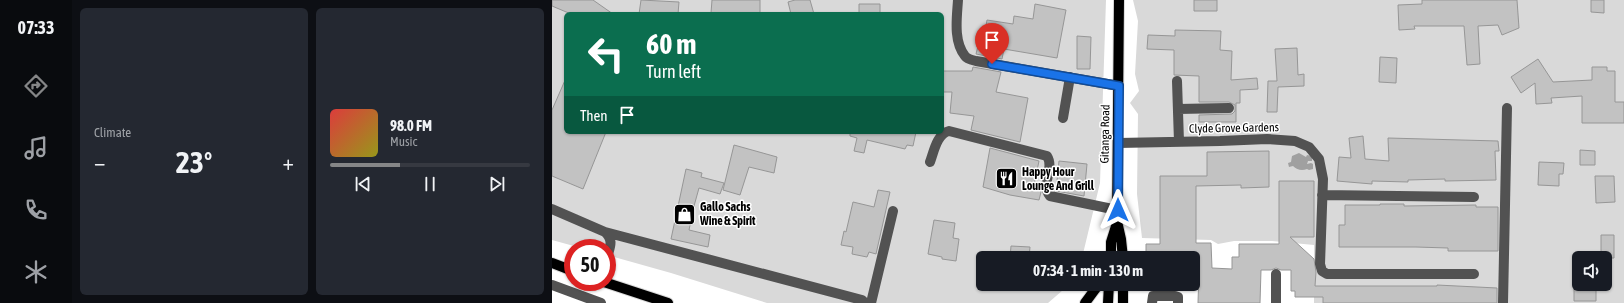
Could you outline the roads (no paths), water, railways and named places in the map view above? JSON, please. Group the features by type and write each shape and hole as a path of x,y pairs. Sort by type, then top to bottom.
{"main road":[{"name":"Gitanga Road","path":"1111,251 1111,242 1117,221 1118,210 1119,0"},
{"name":"Gitanga Road","path":"1117,221 1122,251"},
{"path":"552,263 564,268"},
{"path":"616,286 668,303"},
{"path":"1086,303 1094,291"},
{"path":"1108,303 1109,291"},
{"path":"1123,291 1123,303"}],"street":[{"path":"958,0 956,22 960,46 965,57 976,61 1119,86"},
{"path":"1063,118 1070,77"},
{"path":"1178,81 1179,142"},
{"path":"1178,109 1229,108"},
{"path":"1503,303 1507,108"},
{"path":"944,133 949,131 1047,156 1050,160 1050,167 1046,186 1047,192 1050,196 1118,210"},
{"path":"930,162 940,137 943,134"},
{"name":"Clyde Grove Gardens","path":"1118,143 1220,142 1267,139 1295,141 1309,147 1319,159 1323,179 1320,264 1322,271 1327,274 1474,274"},
{"path":"1322,196 1474,197"},
{"path":"552,209 605,232 862,300 865,303"},
{"path":"871,303 893,211"},
{"path":"605,232 610,239"},
{"path":"1276,274 1276,303"},
{"path":"552,285 601,303"},
{"path":"1152,303 1153,296 1175,296 1178,297 1178,303"}],"place":[{"name":"Happy Hour Lounge And Grill","path":"1006,179"},
{"name":"Gallo Sachs Wine & Spirit","path":"685,214"}]}
